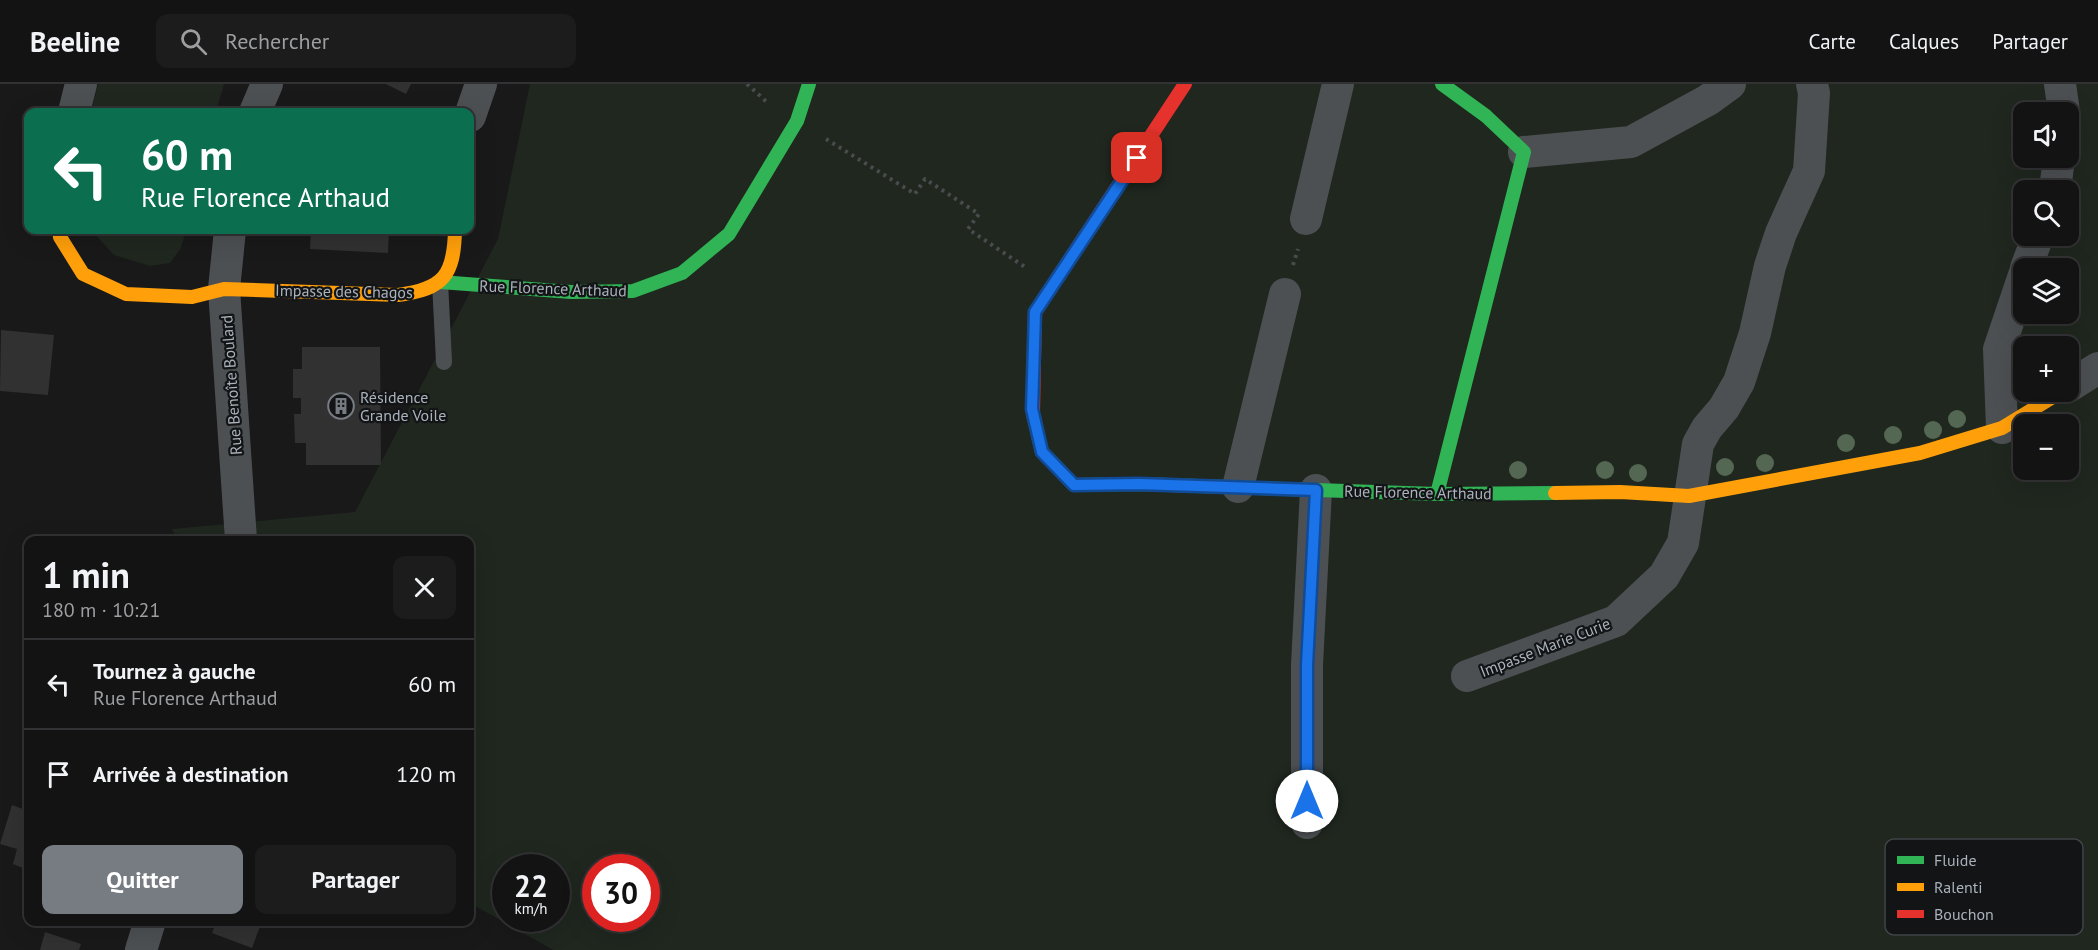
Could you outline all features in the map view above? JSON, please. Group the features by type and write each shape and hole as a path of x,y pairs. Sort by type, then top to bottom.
{"street":[{"path":"75,108 81,84"},
{"path":"257,108 267,84"},
{"path":"473,108 481,84"},
{"name":"Rue Florence Arthaud","path":"440,282 571,292 633,291 682,273 729,234 797,121 809,84"},
{"name":"Rue Florence Arthaud","path":"1185,84 1035,312 1032,409 1042,452 1074,485 1139,484 1437,494 1620,492 1689,496 1920,453 2002,428 2045,402"},
{"path":"1306,219 1338,84"},
{"path":"1442,84 1486,116 1524,152 1631,142 1708,100 1730,84"},
{"name":"Impasse Marie Curie","path":"1467,676 1616,621 1664,576 1683,543 1698,444 1707,428 1724,408 1739,382 1755,333 1770,266 1781,233 1809,171 1814,93 1812,84"},
{"path":"2060,84 2063,102"},
{"path":"1437,494 1524,152"},
{"name":"Impasse des Chagos","path":"59,234 83,274 126,294 192,297 224,289 398,295 418,293 435,287 440,282"},
{"name":"Rue Benoîte Boulard","path":"230,234 224,289 241,536"},
{"path":"440,282 449,274 455,256 455,234"},
{"path":"1238,487 1285,294"},
{"path":"2002,428 1999,349 2013,308"},
{"path":"2079,380 2098,368"},
{"path":"1306,823 1307,665 1316,490"},
{"path":"141,950 148,926"}],"lane":[{"path":"440,282 444,362"}],"path":[{"path":"797,121 915,194 925,178 979,214 968,229 1052,286"},
{"path":"1285,294 1306,219"}],"shaded area":[{"path":"98,84 224,84 217,108 92,108"},
{"path":"530,84 2098,84 2098,950 553,950 521,932 570,932 570,854 492,854 492,915 474,905 474,536 175,536 172,529 355,512 498,239"},
{"path":"95,234 185,234 181,248 170,263 150,266 114,255"}],"building":[{"path":"386,84 411,84 406,94"},
{"path":"311,234 389,234 388,253 310,249"},
{"path":"1,330 54,335 48,395 0,391"},
{"name":"Résidence Grande Voile","path":"302,347 380,347 381,465 306,465 306,443 295,443 294,414 301,414 301,398 293,398 293,369 302,369"},
{"path":"12,805 24,810 24,868 13,864 17,849 0,844"},
{"path":"215,926 260,926 252,948 212,933"},
{"path":"45,932 81,944 79,950 40,950"}],"traffic: fast":[{"path":"440,282 571,292 633,291 682,273 729,234 797,121 809,84"},
{"path":"1437,494 1524,152 1486,116 1442,84"},
{"path":"1033,414 1042,452 1074,485 1139,484 1437,494 1555,493"}],"traffic: slow":[{"path":"60,234 83,274 126,294 192,297 224,289 398,295 414,292 436,284 449,269 455,234"},
{"path":"1555,493 1620,492 1689,496 1920,453 2002,428 2045,402"}],"traffic: jam":[{"path":"1033,414 1035,312 1185,84"}],"place":[{"name":"Résidence Grande Voile","path":"341,406"}],"route":[{"path":"1137,158 1035,312 1032,409 1042,452 1074,485 1139,484 1316,490 1307,665 1307,801"}]}
